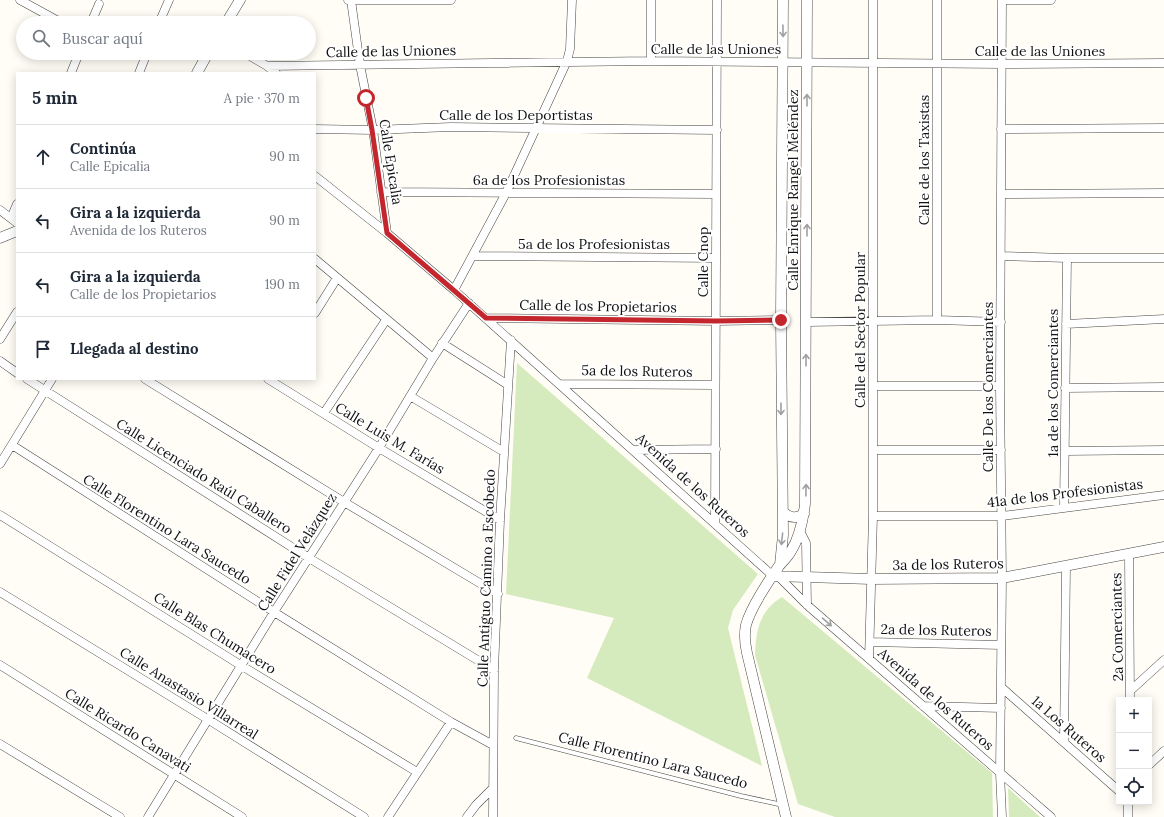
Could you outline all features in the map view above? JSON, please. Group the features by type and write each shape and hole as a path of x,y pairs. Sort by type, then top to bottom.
{"street":[{"path":"20,0 49,16"},
{"path":"162,16 169,0"},
{"path":"230,16 240,0"},
{"path":"349,0 451,0"},
{"name":"Calle Epicalia","path":"349,0 372,130 387,233"},
{"path":"454,290 506,192 567,62 570,49 572,0"},
{"path":"651,0 651,61"},
{"name":"Calle Cnop","path":"715,524 717,0"},
{"name":"Calle Enrique Rangel Meléndez","path":"783,0 784,62 781,320 783,535 780,565 776,576 750,615 746,626 745,637 747,653 786,817"},
{"name":"Calle Enrique Rangel Meléndez","path":"780,565 791,552 800,531 804,514 806,492 807,0"},
{"name":"Calle del Sector Popular","path":"869,659 874,516 873,0"},
{"name":"Calle de los Taxistas","path":"937,0 937,320"},
{"path":"1002,0 1051,0"},
{"name":"Calle De los Comerciantes","path":"1002,0 1000,386 1002,516 1000,773 1002,817"},
{"path":"94,16 99,4"},
{"path":"71,72 76,60"},
{"path":"139,72 144,60"},
{"path":"198,72 204,60"},
{"path":"257,60 275,72"},
{"name":"Calle de las Uniones","path":"267,66 651,61 1002,64 1164,63"},
{"name":"Calle de los Deportistas","path":"316,129 372,130 451,127 717,130"},
{"path":"1001,129 1164,128"},
{"name":"Avenida de los Ruteros","path":"316,177 387,233 469,303 715,524 1051,817"},
{"name":"6a de los Profesionistas","path":"381,192 716,194"},
{"path":"1001,194 1164,193"},
{"path":"0,210 14,221 16,210"},
{"path":"0,238 16,230"},
{"name":"5a de los Profesionistas","path":"472,256 716,258"},
{"path":"1001,256 1164,258"},
{"name":"1a de los Comerciantes","path":"1064,508 1067,258"},
{"path":"316,260 433,358"},
{"path":"316,311 337,278"},
{"name":"Calle Fidel Velázquez","path":"148,817 274,612 379,448 442,343 469,303"},
{"path":"0,339 16,314"},
{"name":"Calle de los Propietarios","path":"486,318 716,321 781,320"},
{"path":"1066,324 1164,319"},
{"path":"324,413 386,320"},
{"path":"807,322 937,320 1001,322"},
{"name":"Calle Antiguo Camino a Escobedo","path":"493,817 494,670 500,520 511,340"},
{"path":"442,343 508,385"},
{"path":"0,362 16,372"},
{"name":"Calle Licenciado Raúl Caballero","path":"28,380 309,558 494,670"},
{"path":"0,464 51,380"},
{"path":"147,380 344,502 498,594"},
{"name":"Calle Luis M. Farías","path":"270,380 379,448 500,520"},
{"name":"5a de los Ruteros","path":"559,384 715,385"},
{"path":"874,386 1000,386"},
{"path":"1065,388 1164,387"},
{"path":"410,396 504,452"},
{"name":"Calle Florentino Lara Saucedo","path":"12,445 274,612 451,722 493,745"},
{"path":"633,450 716,449"},
{"path":"874,450 1001,450"},
{"path":"1065,451 1164,450"},
{"name":"41a de los Profesionistas","path":"874,516 1002,516 1164,495"},
{"path":"783,512 787,516 793,518 804,514"},
{"name":"Calle Blas Chumacero","path":"0,515 242,666 417,772"},
{"path":"800,531 806,543 807,605"},
{"name":"3a de los Ruteros","path":"776,576 871,579 1002,578 1164,547"},
{"name":"2a Comerciantes","path":"1129,554 1130,697"},
{"path":"1064,742 1066,566"},
{"name":"Calle Anastasio Villarreal","path":"0,592 364,817"},
{"name":"2a de los Ruteros","path":"870,642 1001,645"},
{"path":"1130,691 1164,660"},
{"name":"Calle Ricardo Canavati","path":"0,665 242,817"},
{"name":"1a Los Ruteros","path":"1001,687 1116,787"},
{"path":"923,706 1001,708"},
{"path":"388,817 451,722"},
{"path":"0,744 120,817"},
{"path":"1152,762 1164,751"},
{"path":"467,817 478,802 493,788"},
{"path":"1128,805 1128,817"}],"lane":[{"name":"Calle Florentino Lara Saucedo","path":"516,738 741,796 783,805"}],"green space":[{"path":"517,363 758,574 733,610 728,628 762,766 587,678 614,618 506,594"},
{"path":"782,597 992,773 993,817 835,817 798,804 755,655 756,638 760,622 768,609"},
{"path":"1008,788 1040,817 1009,817"}],"route":[{"path":"366,98 387,233 486,318 716,321 781,320"}]}
